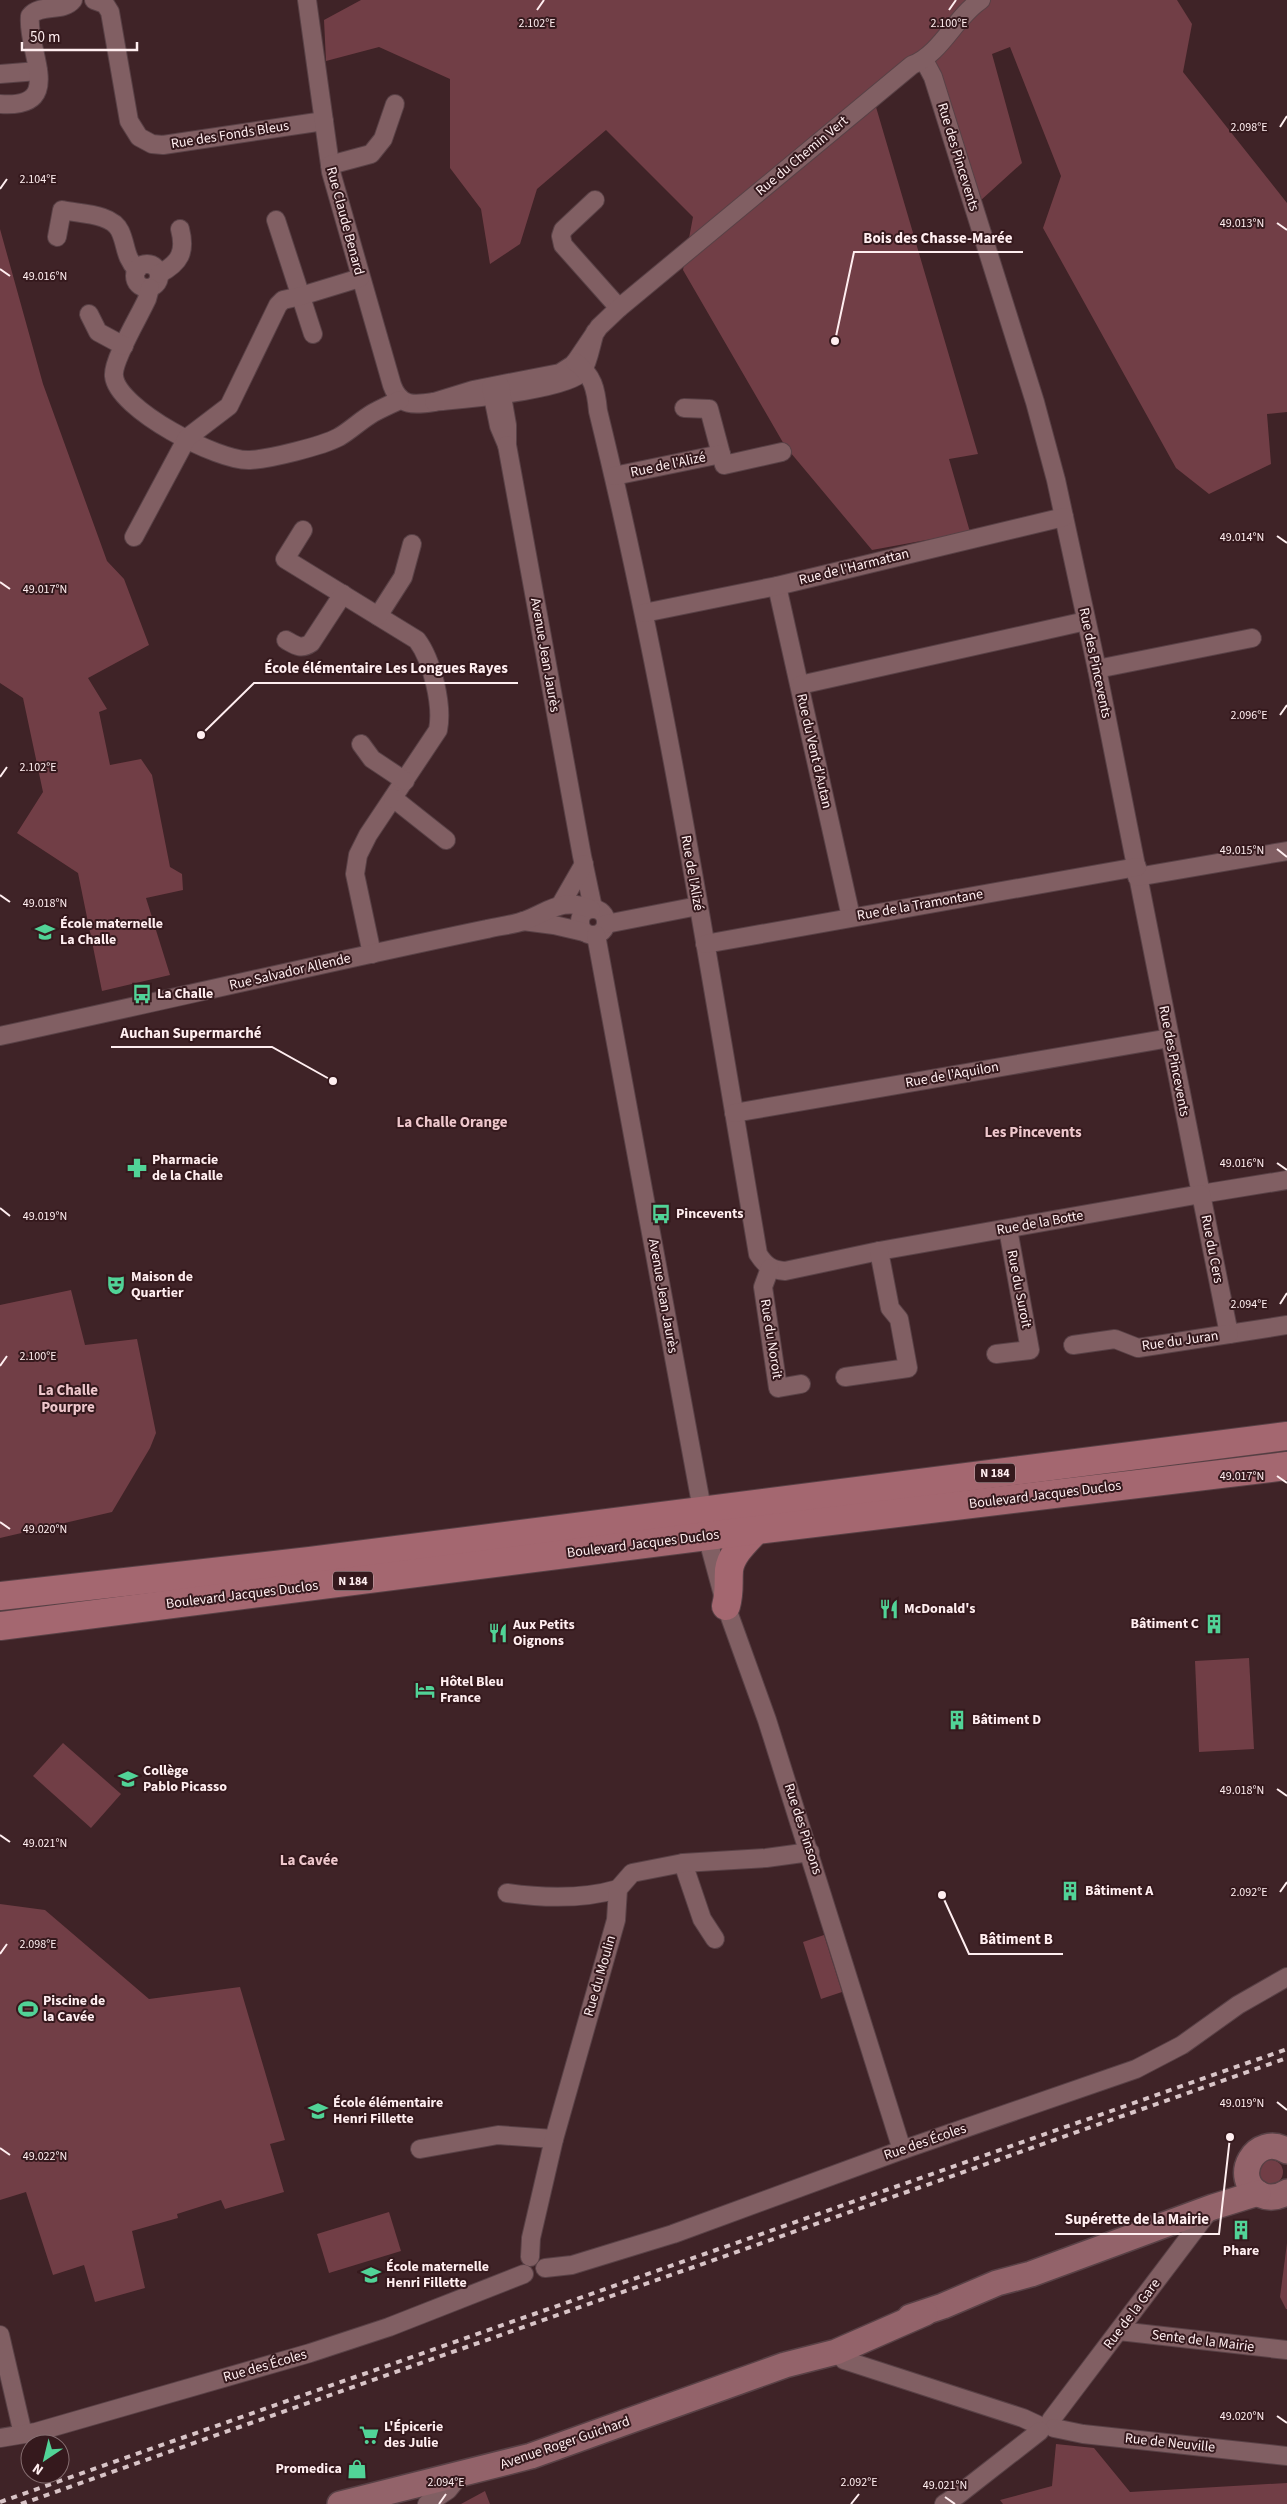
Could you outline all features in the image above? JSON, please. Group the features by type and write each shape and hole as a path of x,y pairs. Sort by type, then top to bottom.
{"main road":[{"name":"Boulevard Jacques Duclos","path":"0,1596 310,1561 1287,1436"},
{"name":"Boulevard Jacques Duclos","path":"0,1626 642,1544 699,1511 756,1530 1287,1466"},
{"path":"726,1606 731,1584 729,1570 732,1560 756,1530"},
{"path":"1253,2187 1247,2166 1250,2158 1262,2148 1284,2145"},
{"name":"Avenue Roger Guichard","path":"340,2504 531,2456 785,2365 838,2351 997,2283 1030,2274 1213,2207 1253,2187 1274,2197 1287,2192"},
{"name":"Avenue Roger Guichard","path":"785,2365 833,2339 863,2332 934,2310"},
{"path":"838,2351 838,2344 863,2332"}],"street":[{"path":"0,104 19,105 33,98 39,85 30,16 39,10 69,5 73,0"},
{"name":"Rue des Fonds Bleus","path":"94,0 105,4 110,12 129,121 139,137 152,144 163,145 324,120"},
{"name":"Rue Claude Benard","path":"307,0 330,165 360,278 392,385 400,400"},
{"name":"Rue du Chemin Vert","path":"576,369 595,332 619,308 912,65 924,60 970,7 981,0"},
{"name":"Rue des Pincevents","path":"924,60 933,77 1035,402 1064,517 1097,669 1201,1194"},
{"path":"0,74 38,71"},
{"path":"330,165 372,154 383,139 395,104"},
{"path":"595,200 563,230 561,236 563,245 619,308"},
{"path":"57,237 62,210 110,220 120,230 127,258 137,270 137,283 145,288 177,262 184,243 180,229"},
{"path":"276,220 313,334"},
{"path":"134,537 187,438 229,406 278,305 283,300 360,278"},
{"path":"155,281 114,367 116,384 122,395 139,410 208,450 232,459 250,460 266,458 329,442 373,413 400,400 413,405 497,390 561,383 576,369"},
{"path":"89,314 98,332 124,346"},
{"name":"Rue de l'Alizé","path":"576,369 598,410 644,613 705,944 758,1254 770,1268"},
{"name":"Avenue Jean Jaurès","path":"497,390 499,426 507,445 592,909"},
{"name":"Rue de l'Alizé","path":"684,408 709,409 724,465 782,452"},
{"name":"Rue de l'Alizé","path":"614,476 721,454"},
{"name":"Rue de l'Harmattan","path":"644,613 778,586 1064,517"},
{"path":"303,530 285,559 418,640 426,652 440,710 438,730 368,835 358,856 356,868 372,954"},
{"path":"378,616 403,577 412,544"},
{"name":"Rue du Vent d'Autan","path":"778,586 851,917"},
{"path":"286,640 298,647 305,647 310,643 343,594"},
{"path":"800,686 1086,621"},
{"path":"1097,669 1252,638"},
{"path":"360,744 372,759 405,781"},
{"path":"393,798 446,840"},
{"name":"Rue de la Tramontane","path":"705,944 851,917 1137,872 1287,851"},
{"path":"584,864 561,904 578,904 603,913 596,930"},
{"name":"Rue Salvador Allende","path":"0,1036 522,921 561,904"},
{"path":"596,930 698,906"},
{"name":"Rue Salvador Allende","path":"522,921 596,930"},
{"name":"Avenue Jean Jaurès","path":"596,930 699,1511"},
{"name":"Rue de l'Aquilon","path":"734,1113 1170,1038"},
{"path":"1201,1194 1287,1180"},
{"name":"Rue de la Botte","path":"770,1268 785,1271 879,1251 1201,1194"},
{"name":"Rue du Cers","path":"1201,1194 1229,1334"},
{"name":"Rue du Suroit","path":"996,1354 1030,1350 1008,1229"},
{"path":"845,1377 908,1368 899,1319 890,1308 879,1251"},
{"name":"Rue du Noroit","path":"770,1268 763,1287 778,1388 801,1384"},
{"path":"1229,1334 1287,1325"},
{"name":"Rue du Juran","path":"1073,1345 1115,1339 1138,1348 1229,1334"},
{"name":"Rue des Pinsons","path":"699,1511 726,1606 757,1689 810,1852 902,2150"},
{"path":"507,1893 532,1897 604,1893 618,1889 632,1873 683,1863 766,1858 810,1852"},
{"path":"683,1863 702,1919 715,1939"},
{"name":"Rue du Moulin","path":"527,2265 531,2238 554,2139 616,1920 618,1889"},
{"name":"Rue des Écoles","path":"23,2434 310,2353 389,2326 527,2265 529,2278 538,2278 544,2274 545,2268 572,2265 673,2234 902,2150 1136,2069 1182,2045 1238,2005 1287,1977"},
{"path":"420,2149 498,2135 554,2139"},
{"name":"Rue de la Gare","path":"944,2504 1046,2426 1213,2207"},
{"name":"Sente de la Mairie","path":"1119,2331 1287,2350"},
{"path":"0,2335 23,2434"},
{"name":"Rue de Neuville","path":"838,2351 844,2360 1046,2426 1083,2434 1287,2456"},
{"name":"Rue des Écoles","path":"0,2438 20,2435"},
{"path":"427,2504 448,2490 460,2475"}],"shaded area":[{"path":"361,0 1177,0 1192,24 1183,72 1287,203 1287,412 1267,414 1271,464 1209,494 1176,468 1043,228 1061,176 1010,47 992,54 1022,163 980,201 922,64 876,107 978,454 949,459 970,532 872,550 785,446 683,270 693,217 606,130 537,189 520,244 490,264 481,209 450,168 450,79 379,47 326,61 324,20"},
{"path":"0,229 43,384 107,561 124,579 149,645 88,678 107,709 99,712 110,765 141,759 152,775 170,867 182,874 183,890 146,898 170,975 102,991 78,873 17,833 43,792 23,698 0,683"},
{"path":"71,1290 85,1345 137,1339 156,1433 150,1448 112,1512 0,1538 0,1305"},
{"path":"1249,1658 1254,1749 1199,1752 1195,1661"},
{"path":"63,1743 121,1794 91,1828 33,1776"},
{"path":"0,1904 45,1910 149,1999 240,1987 285,2140 270,2144 284,2192 225,2209 221,2200 177,2214 178,2218 132,2231 145,2288 95,2302 84,2265 53,2275 26,2192 0,2200"},
{"path":"824,1935 842,1992 821,1999 803,1942"},
{"path":"1266,2160 1276,2160 1283,2167 1283,2177 1276,2184 1266,2184 1259,2177 1259,2167"},
{"path":"389,2212 401,2251 329,2273 317,2234"},
{"path":"1287,2243 1287,2309 1286,2309 1280,2297"},
{"path":"1056,2444 1094,2448 1130,2492 1287,2483 1287,2504 1003,2504 1000,2500 1052,2486"},
{"path":"485,2491 490,2504 461,2504"}],"railway":[{"path":"0,2502 1287,2049"},
{"path":"21,2504 1287,2058"}],"place":[{"name":"Bois des Chasse-Marée","path":"835,341"},
{"name":"École élémentaire Les Longues Rayes","path":"201,735"},
{"name":"École maternelle La Challe","path":"45,932"},
{"name":"La Challe","path":"142,994"},
{"name":"Auchan Supermarché","path":"333,1081"},
{"name":"Pharmacie de la Challe","path":"137,1168"},
{"name":"Pincevents","path":"661,1214"},
{"name":"Maison de Quartier","path":"116,1285"},
{"name":"McDonald's","path":"889,1609"},
{"name":"Bâtiment C","path":"1214,1624"},
{"name":"Aux Petits Oignons","path":"498,1633"},
{"name":"Hôtel Bleu France","path":"425,1690"},
{"name":"Bâtiment D","path":"957,1720"},
{"name":"Collège Pablo Picasso","path":"128,1779"},
{"name":"Bâtiment A","path":"1070,1891"},
{"name":"Bâtiment B","path":"942,1895"},
{"name":"Piscine de la Cavée","path":"28,2009"},
{"name":"École élémentaire Henri Fillette","path":"318,2111"},
{"name":"Supérette de la Mairie","path":"1230,2137"},
{"name":"Phare","path":"1241,2230"},
{"name":"École maternelle Henri Fillette","path":"371,2275"},
{"name":"L'Épicerie des Julie","path":"369,2435"},
{"name":"Promedica","path":"357,2469"}],"district":[{"name":"La Challe Orange","path":"452,1122"},
{"name":"Les Pincevents","path":"1033,1132"},
{"name":"La Challe Pourpre","path":"68,1398"},
{"name":"La Cavée","path":"309,1860"}]}
